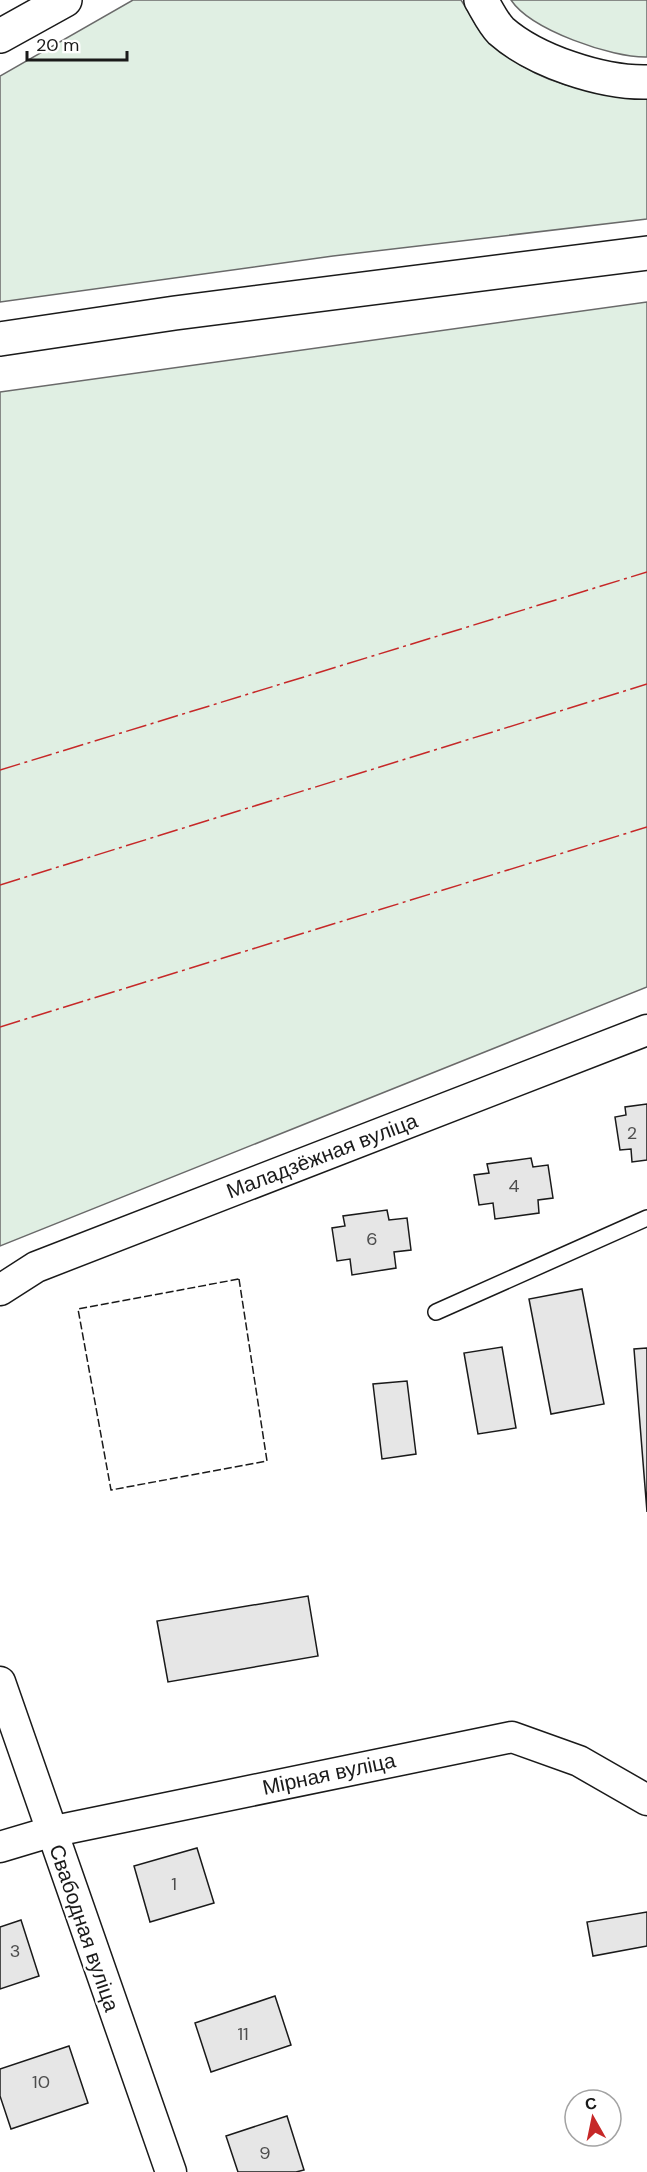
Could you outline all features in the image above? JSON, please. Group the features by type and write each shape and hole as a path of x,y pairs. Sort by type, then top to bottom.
{"highway":[{"path":"0,36 65,0"},
{"path":"481,0 500,30 542,59 582,71 647,82"},
{"path":"0,339 175,313 647,252"}],"street":[{"name":"Маладзёжная вуліца","path":"0,1290 36,1267 647,1030"},
{"name":"Свабодная вуліца","path":"0,1682 50,1832 171,2172"},
{"name":"Мірная вуліца","path":"0,1847 50,1832 512,1737 579,1761 647,1800"}],"lane":[{"path":"436,1312 647,1218"}],"green space":[{"path":"133,0 461,0 485,38 526,68 563,84 582,89 647,97 647,219 333,256 0,302 0,76"},
{"path":"511,0 647,0 647,57 614,53 573,40 536,22"},
{"path":"647,302 647,987 0,1246 0,392"}],"building":[{"path":"647,1104 647,1160 632,1162 631,1149 620,1150 615,1117 626,1115 625,1107"},
{"path":"531,1158 533,1167 548,1165 553,1198 538,1200 539,1213 495,1219 493,1203 479,1205 474,1175 489,1173 487,1164"},
{"path":"387,1210 389,1220 407,1218 411,1250 394,1252 396,1268 352,1275 350,1259 337,1261 332,1228 345,1226 343,1216"},
{"path":"582,1289 604,1404 551,1414 529,1299"},
{"path":"502,1347 516,1428 478,1434 464,1353"},
{"path":"647,1348 647,1512 634,1349"},
{"path":"407,1381 416,1454 382,1459 373,1384"},
{"path":"308,1596 318,1656 168,1682 157,1621"},
{"path":"197,1848 214,1903 150,1922 134,1866"},
{"path":"647,1912 647,1946 593,1956 587,1922"},
{"path":"21,1920 39,1976 0,1989 0,1927"},
{"path":"275,1996 291,2045 211,2072 195,2023"},
{"path":"69,2046 88,2103 11,2129 0,2096 0,2069"},
{"path":"287,2116 304,2170 238,2172 226,2136"}],"fence":[{"path":"239,1279 267,1461 111,1490 78,1309 239,1279"}],"power":[{"path":"0,770 647,572"},
{"path":"0,885 647,684"},
{"path":"0,1027 647,827"}]}
